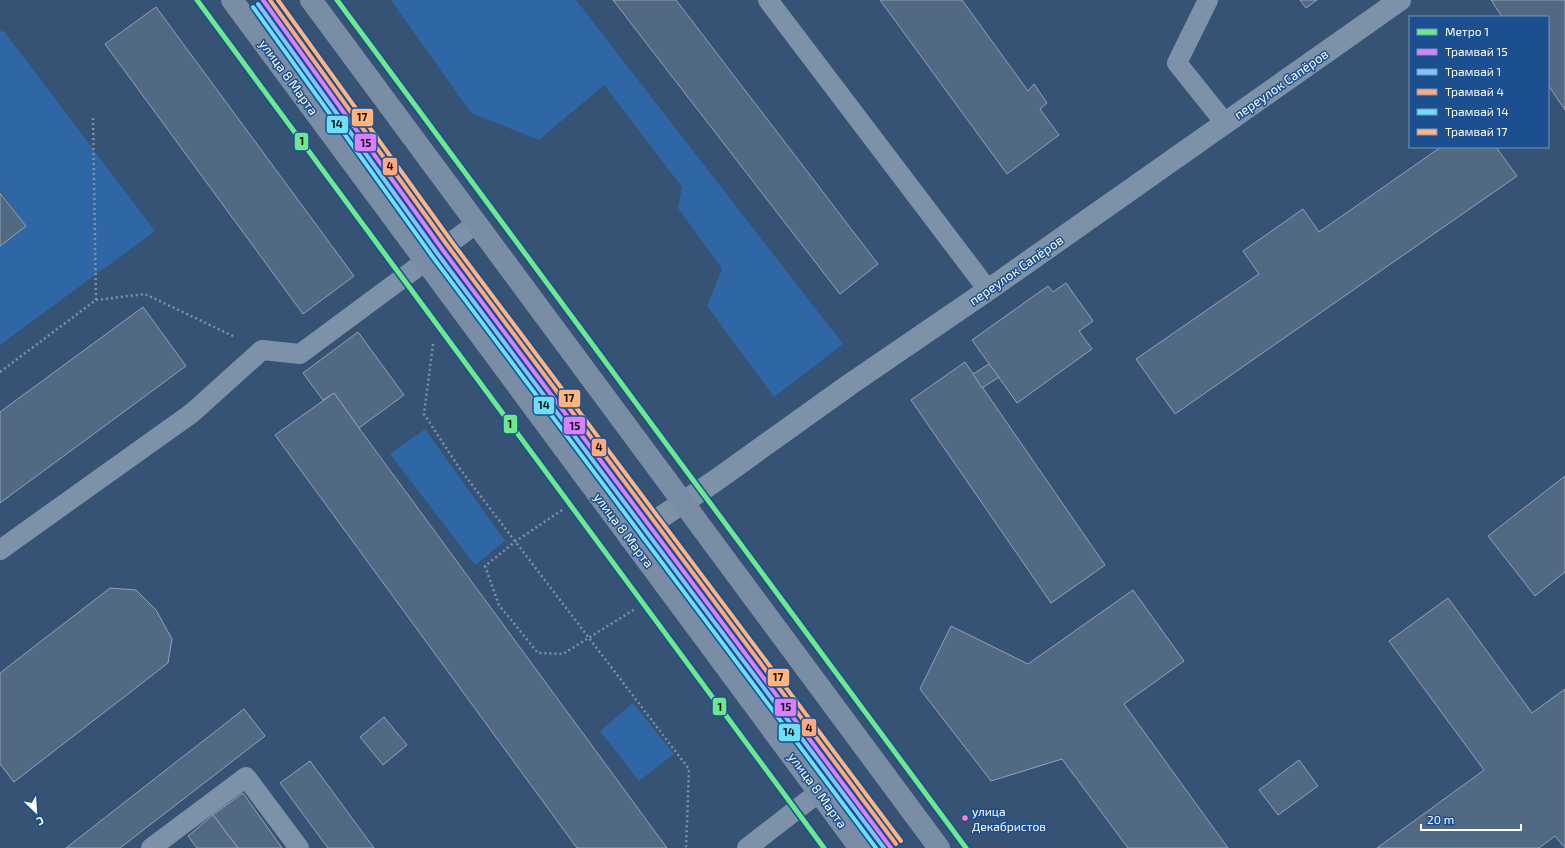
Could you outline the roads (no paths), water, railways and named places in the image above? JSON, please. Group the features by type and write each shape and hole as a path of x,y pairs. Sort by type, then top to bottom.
{"main road":[{"name":"улица 8 Марта","path":"232,0 860,848"},
{"path":"311,0 939,848"}],"street":[{"name":"переулок Сапёров","path":"630,538 683,503 849,385 988,290 1400,0"}],"lane":[{"path":"768,0 988,290"},
{"path":"1208,0 1177,63 1225,123"},
{"path":"0,550 192,413 262,350 300,354 477,224"},
{"path":"151,848 246,777 299,848"},
{"path":"746,848 819,792"}],"metro line":[{"name":"1","path":"197,0 824,848"},
{"name":"1","path":"337,0 966,848"}],"tram line":[{"name":"15","path":"263,0 442,249 891,848"},
{"name":"4","path":"270,0 447,245 896,844"},
{"name":"17","path":"278,0 452,242 901,841"},
{"name":"1","path":"258,4 437,253 884,848"},
{"name":"14","path":"253,7 432,256 876,848"}],"place":[{"name":"улица Декабристов","path":"965,818"}]}
